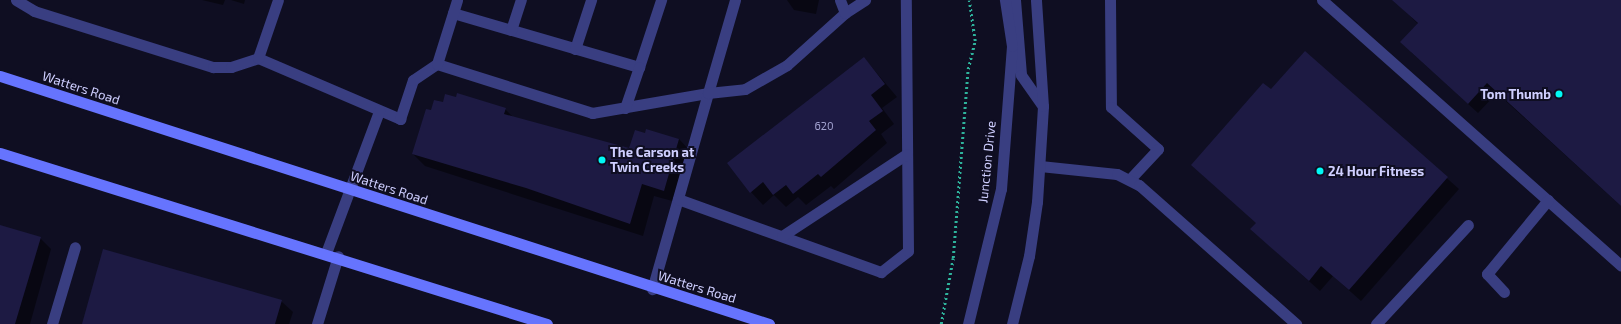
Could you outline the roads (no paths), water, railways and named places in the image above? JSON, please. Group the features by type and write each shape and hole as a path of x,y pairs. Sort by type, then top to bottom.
{"main road":[{"name":"Watters Road","path":"0,76 652,289 769,324"},
{"path":"0,153 338,256 547,324"}],"street":[{"path":"16,0 34,11 212,67 231,66 258,58 400,119 413,80 438,64 457,0"},
{"path":"258,58 278,0"},
{"path":"511,30 521,0"},
{"path":"575,49 591,0"},
{"path":"625,108 661,0"},
{"path":"652,289 735,0"},
{"path":"840,0 845,13"},
{"path":"438,64 592,113 708,93 746,89 782,68 845,13 865,0"},
{"path":"678,199 881,272 908,251 906,0"},
{"name":"Junction Drive","path":"968,324 1001,189 1012,46 1005,0"},
{"path":"1015,0 1021,75 1043,106"},
{"path":"1012,324 1029,256 1040,166 1043,106 1036,0"},
{"path":"1110,0 1111,108 1158,149 1129,180"},
{"path":"1322,0 1548,200 1619,260"},
{"path":"453,13 638,67"},
{"path":"326,253 348,190 379,111"},
{"path":"782,236 907,154"},
{"path":"1040,166 1117,174 1129,180 1296,324"},
{"path":"1504,292 1486,274 1548,200"},
{"path":"1376,324 1468,225"},
{"path":"52,324 75,247"},
{"path":"317,324 338,256"}],"place":[{"name":"Tom Thumb","path":"1559,94"},
{"name":"The Carson at Twin Creeks","path":"602,160"},
{"name":"24 Hour Fitness","path":"1320,171"}]}
